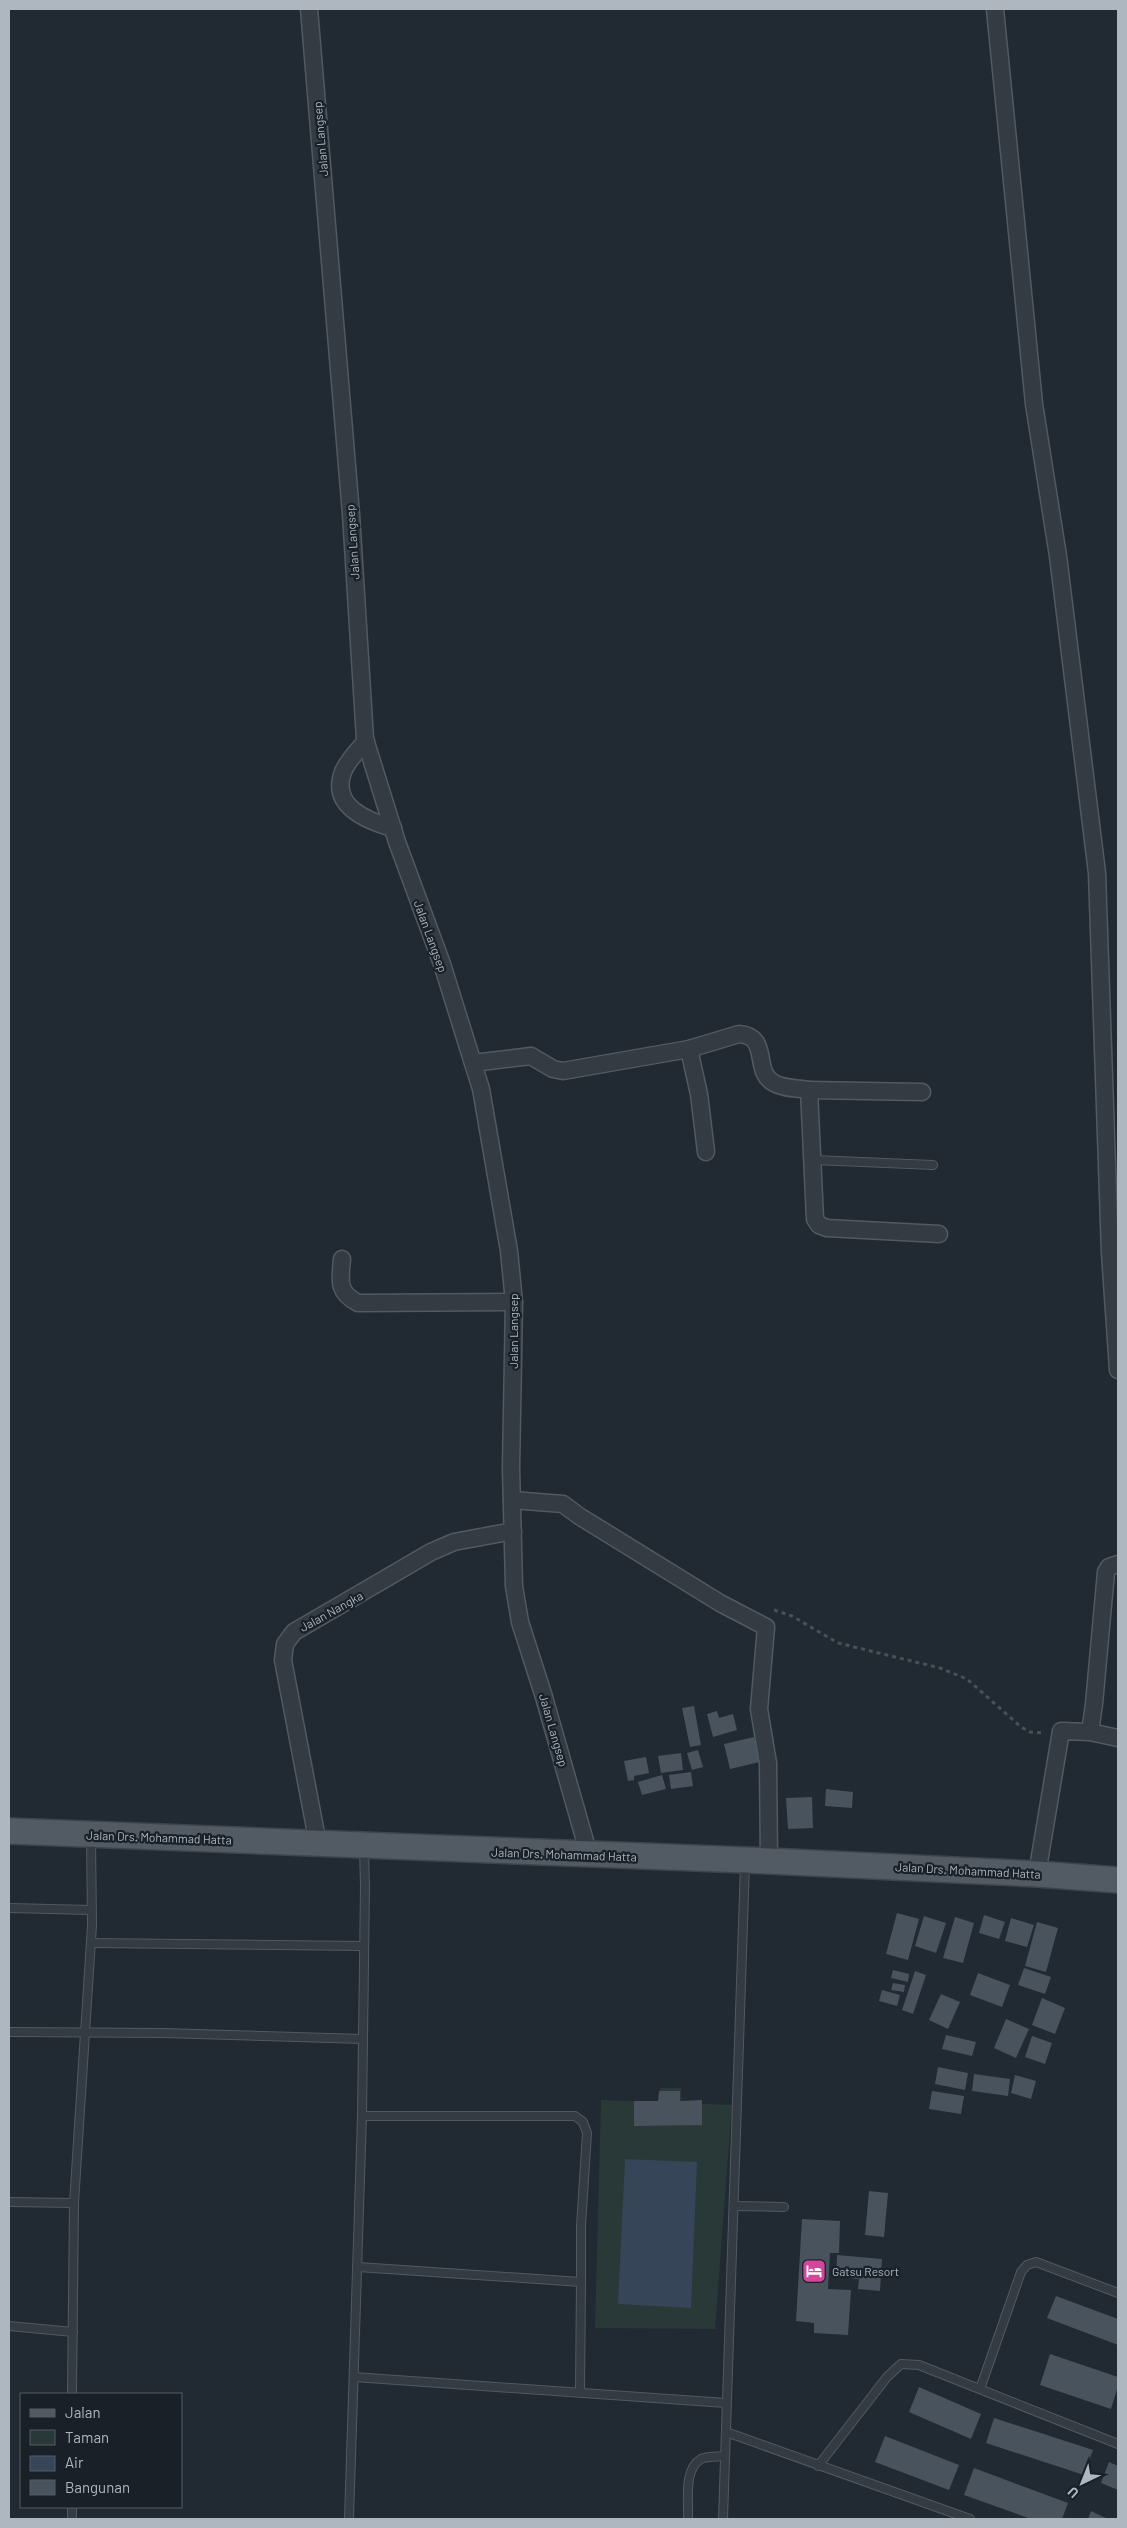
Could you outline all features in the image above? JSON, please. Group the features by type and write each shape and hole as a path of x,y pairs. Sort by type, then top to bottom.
{"main road":[{"name":"Jalan Drs. Mohammad Hatta","path":"9,1831 589,1855 757,1860 1037,1874 1118,1880"}],"street":[{"name":"Jalan Langsep","path":"309,9 351,514 366,741 393,828 442,964 481,1089 509,1251 514,1302 511,1446 514,1586 520,1622 544,1697 589,1855"},
{"path":"994,9 1034,404 1058,556 1097,873 1110,1253 1118,1370"},
{"path":"366,741 343,772 340,785 343,800 352,811 393,828"},
{"path":"473,1063 531,1056 553,1069 563,1071 689,1049 739,1034 747,1034 758,1044 767,1078 774,1083 786,1087 809,1090 922,1092"},
{"path":"689,1049 699,1094 706,1152"},
{"path":"809,1090 814,1160 815,1219 820,1226 827,1228 939,1234"},
{"path":"342,1259 340,1284 347,1297 358,1303 514,1302"},
{"path":"512,1500 563,1504 579,1516 720,1603 766,1627 759,1709 768,1763 757,1860"},
{"name":"Jalan Nangka","path":"318,1844 282,1660 285,1644 294,1632 431,1552 454,1542 513,1531"},
{"path":"1090,1732 1106,1572 1109,1567 1118,1564"},
{"path":"1037,1874 1059,1742 1090,1732 1118,1738"}],"lane":[{"path":"814,1160 933,1165"},
{"path":"72,2393 74,2203 91,1943 91,1835"},
{"path":"350,2519 362,2116 364,1846"},
{"path":"723,2519 742,1915 757,1860"},
{"path":"9,1908 91,1910"},
{"path":"91,1943 363,1946"},
{"path":"9,2032 164,2033 363,2039"},
{"path":"362,2116 575,2116 583,2122 587,2133 581,2226 580,2393"},
{"path":"9,2202 74,2203"},
{"path":"734,2206 784,2207"},
{"path":"980,2389 1021,2272 1027,2264 1036,2262 1118,2293"},
{"path":"358,2267 581,2282"},
{"path":"9,2326 73,2332"},
{"path":"818,2466 887,2377 901,2364 919,2365 1118,2444"},
{"path":"354,2377 726,2403"},
{"path":"726,2432 970,2519"},
{"path":"688,2519 689,2476 694,2466 701,2459 725,2456"}],"path":[{"path":"770,1609 792,1616 838,1643 940,1668 967,1679 1021,1727 1059,1742"}],"green space":[{"path":"660,2088 681,2088 682,2103 732,2105 715,2329 595,2328 601,2100 660,2102"}],"water":[{"path":"625,2159 697,2162 691,2308 618,2304"}],"building":[{"path":"694,1706 701,1745 690,1747 682,1708"},
{"path":"717,1711 719,1718 733,1714 737,1730 713,1737 707,1714"},
{"path":"754,1737 760,1762 730,1769 724,1744"},
{"path":"698,1750 703,1767 692,1770 687,1753"},
{"path":"681,1753 683,1770 661,1773 658,1756"},
{"path":"646,1757 649,1773 634,1776 634,1780 628,1781 624,1761"},
{"path":"691,1772 693,1786 671,1789 669,1775"},
{"path":"662,1775 666,1789 642,1795 638,1782"},
{"path":"826,1789 853,1792 852,1808 825,1806"},
{"path":"812,1797 813,1828 788,1829 786,1798"},
{"path":"897,1913 919,1919 908,1960 886,1954"},
{"path":"984,1915 1005,1922 999,1939 979,1933"},
{"path":"924,1916 946,1923 936,1953 915,1946"},
{"path":"955,1917 974,1923 963,1963 943,1958"},
{"path":"1011,1918 1034,1925 1027,1947 1005,1941"},
{"path":"1037,1922 1058,1928 1046,1972 1025,1966"},
{"path":"1024,1968 1051,1977 1045,1994 1018,1985"},
{"path":"893,1970 909,1974 908,1982 891,1978"},
{"path":"915,1971 926,1975 913,2014 902,2010"},
{"path":"978,1973 1010,1985 1002,2007 970,1995"},
{"path":"893,1983 905,1985 904,1992 891,1990"},
{"path":"882,1990 900,1995 897,2006 879,2001"},
{"path":"941,1994 960,2002 948,2029 929,2020"},
{"path":"1042,1998 1065,2008 1055,2034 1032,2025"},
{"path":"1006,2019 1029,2029 1016,2058 994,2048"},
{"path":"946,2035 976,2042 972,2056 942,2049"},
{"path":"1032,2036 1052,2043 1045,2064 1025,2057"},
{"path":"938,2067 968,2073 965,2090 935,2084"},
{"path":"974,2074 1010,2079 1008,2096 972,2091"},
{"path":"1015,2075 1036,2081 1031,2099 1011,2093"},
{"path":"659,2091 680,2091 680,2101 702,2100 702,2125 634,2126 634,2101 658,2101"},
{"path":"932,2091 964,2096 961,2114 929,2109"},
{"path":"869,2191 888,2193 884,2237 865,2235"},
{"name":"Gatsu Resort","path":"802,2219 840,2221 839,2253 830,2253 828,2289 851,2290 848,2335 814,2333 814,2323 796,2321"},
{"path":"837,2255 882,2259 880,2291 858,2289 859,2279 836,2277"},
{"path":"1056,2296 1118,2319 1118,2345 1047,2318"},
{"path":"1050,2354 1118,2377 1118,2386 1111,2409 1040,2385"},
{"path":"919,2387 981,2414 971,2439 909,2412"},
{"path":"994,2418 1093,2450 1084,2475 986,2443"},
{"path":"885,2436 959,2465 949,2490 875,2462"},
{"path":"1109,2462 1118,2466 1118,2490 1101,2483"},
{"path":"974,2468 1068,2503 1062,2519 1031,2519 964,2495"},
{"path":"1091,2511 1108,2519 1088,2519"}],"place":[{"name":"Gatsu Resort","path":"814,2271"}]}
